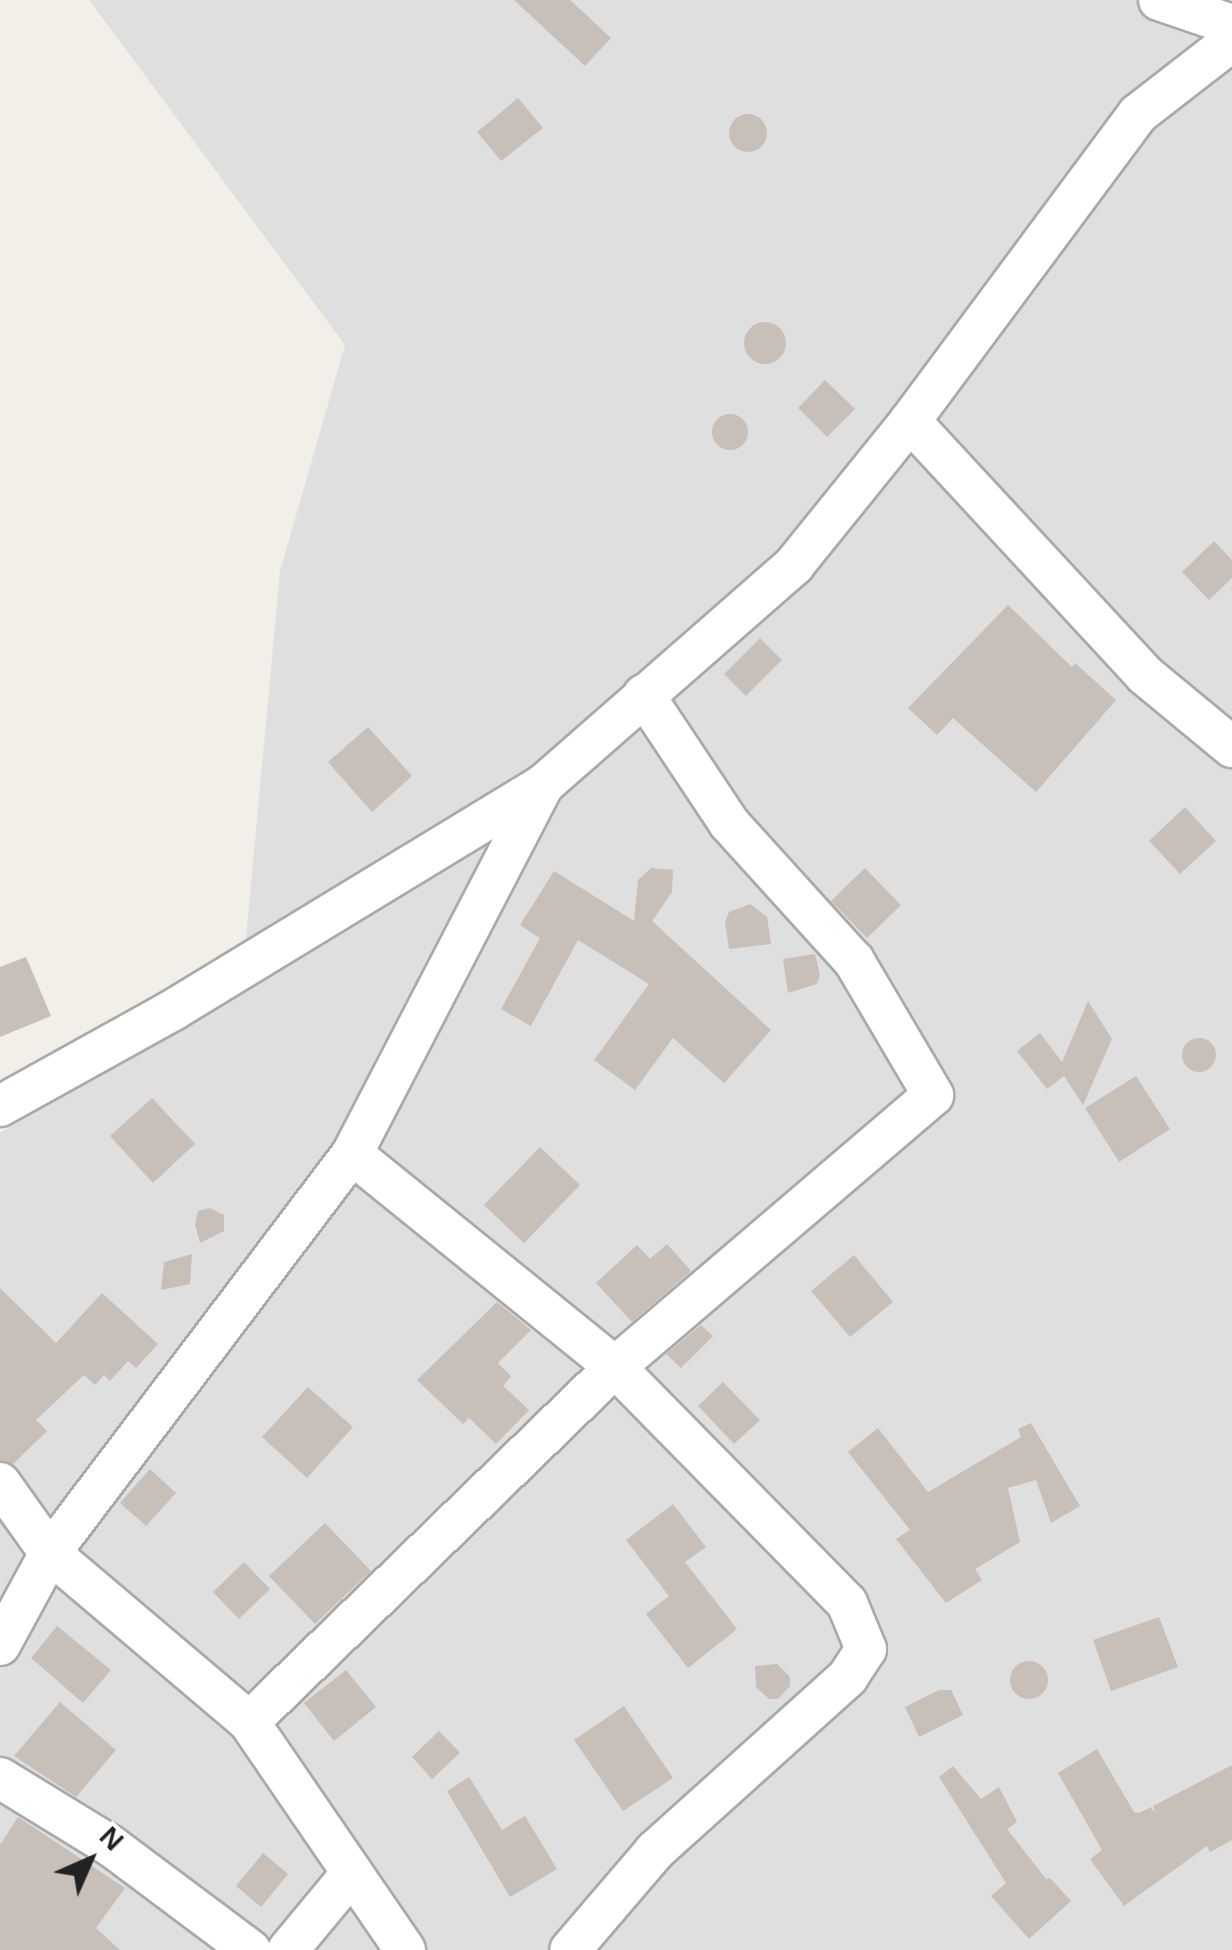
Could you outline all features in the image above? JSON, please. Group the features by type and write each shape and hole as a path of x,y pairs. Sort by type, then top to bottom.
{"street":[{"path":"1159,0 1232,25"},
{"path":"0,1106 173,1010 543,785 794,565 910,420 1138,114 1232,42"},
{"path":"910,420 1146,675 1232,746"},
{"path":"249,1722 615,1367 933,1095 854,961 729,823 644,695"},
{"path":"0,1645 50,1552 352,1154 543,785"},
{"path":"352,1154 615,1367 847,1603 866,1649 848,1677 655,1851 570,1950"},
{"path":"0,1483 50,1552 249,1722 405,1950"},
{"path":"0,1778 111,1846 250,1950"},
{"path":"288,1950 352,1873"}],"shaded area":[{"path":"89,0 1232,0 1232,1950 0,1950 0,1133 241,992 280,571 345,345"}],"building":[{"path":"514,0 570,0 611,38 585,66"},
{"path":"518,98 543,128 501,161 477,132"},
{"path":"748,114 761,120 767,133 761,146 748,152 735,146 729,133 735,120"},
{"path":"765,322 780,328 786,343 780,358 765,364 750,358 744,343 750,328"},
{"path":"825,380 855,409 827,437 798,408"},
{"path":"730,414 742,420 748,432 742,444 730,450 718,444 712,432 718,420"},
{"path":"1214,541 1232,560 1232,578 1209,600 1182,572"},
{"path":"1008,605 1072,667 1075,663 1116,700 1036,792 953,718 937,735 908,708"},
{"path":"760,638 782,660 746,696 724,674"},
{"path":"368,727 412,776 372,812 328,762"},
{"path":"1185,807 1216,841 1180,874 1149,841"},
{"path":"651,868 673,870 672,892 652,921 771,1030 724,1083 673,1038 635,1090 594,1060 649,984 578,940 531,1026 501,1009 540,938 520,925 554,871 634,921 638,880"},
{"path":"865,868 901,905 867,938 831,901"},
{"path":"750,904 767,917 771,944 729,949 725,922 729,912"},
{"path":"815,954 820,975 817,984 788,993 783,959"},
{"path":"26,957 51,1016 0,1037 0,967"},
{"path":"1088,1001 1112,1039 1083,1105 1064,1076 1047,1089 1017,1051 1040,1033 1062,1062"},
{"path":"1199,1038 1211,1043 1216,1055 1211,1067 1199,1072 1187,1067 1182,1055 1187,1043"},
{"path":"1136,1076 1170,1129 1119,1162 1085,1108"},
{"path":"152,1098 195,1144 153,1183 110,1136"},
{"path":"540,1147 580,1185 524,1243 484,1205"},
{"path":"210,1208 224,1215 224,1231 200,1243 195,1224 198,1211"},
{"path":"667,1244 691,1271 632,1322 596,1283 637,1245 650,1259"},
{"path":"192,1254 190,1284 161,1290 164,1262"},
{"path":"854,1255 893,1302 850,1337 811,1291"},
{"path":"0,1288 56,1343 102,1293 158,1344 136,1368 128,1361 110,1381 104,1375 95,1385 84,1375 36,1420 47,1431 13,1464 0,1460"},
{"path":"497,1302 531,1330 498,1363 511,1376 503,1386 529,1410 496,1444 469,1418 463,1424 417,1380"},
{"path":"701,1325 713,1336 681,1368 666,1354"},
{"path":"723,1382 760,1420 734,1444 698,1406"},
{"path":"308,1387 353,1427 307,1478 262,1437"},
{"path":"1031,1423 1080,1506 1051,1523 1036,1480 1008,1488 1020,1542 975,1569 982,1580 946,1603 896,1539 910,1530 848,1452 878,1428 928,1492 1021,1437 1018,1429"},
{"path":"150,1469 176,1493 146,1526 120,1503"},
{"path":"673,1504 706,1547 685,1562 737,1629 688,1668 646,1614 669,1596 626,1540"},
{"path":"325,1523 371,1571 315,1624 269,1576"},
{"path":"244,1562 270,1589 239,1619 213,1592"},
{"path":"1159,1617 1178,1667 1111,1691 1093,1640"},
{"path":"57,1626 111,1670 83,1703 31,1658"},
{"path":"1029,1661 1042,1667 1048,1680 1042,1693 1029,1699 1016,1693 1010,1680 1016,1667"},
{"path":"777,1664 790,1677 790,1686 778,1699 769,1699 756,1687 755,1666"},
{"path":"346,1670 376,1707 334,1741 304,1703"},
{"path":"939,1690 951,1690 963,1715 919,1737 905,1707"},
{"path":"60,1702 116,1750 76,1797 14,1756"},
{"path":"624,1706 673,1778 623,1811 574,1740"},
{"path":"439,1731 460,1753 432,1779 412,1757"},
{"path":"1097,1749 1134,1812 1139,1813 1151,1807 1155,1813 1153,1806 1232,1765 1232,1840 1210,1852 1207,1846 1124,1906 1090,1859 1102,1850 1058,1773"},
{"path":"953,1766 981,1799 999,1787 1017,1822 1007,1829 1046,1879 1050,1878 1071,1901 1029,1939 991,1896 1006,1883 939,1777"},
{"path":"469,1777 502,1830 525,1816 557,1869 510,1897 447,1791"},
{"path":"18,1817 125,1888 96,1928 120,1950 0,1950 0,1845"},
{"path":"263,1853 288,1874 261,1907 236,1886"}]}
